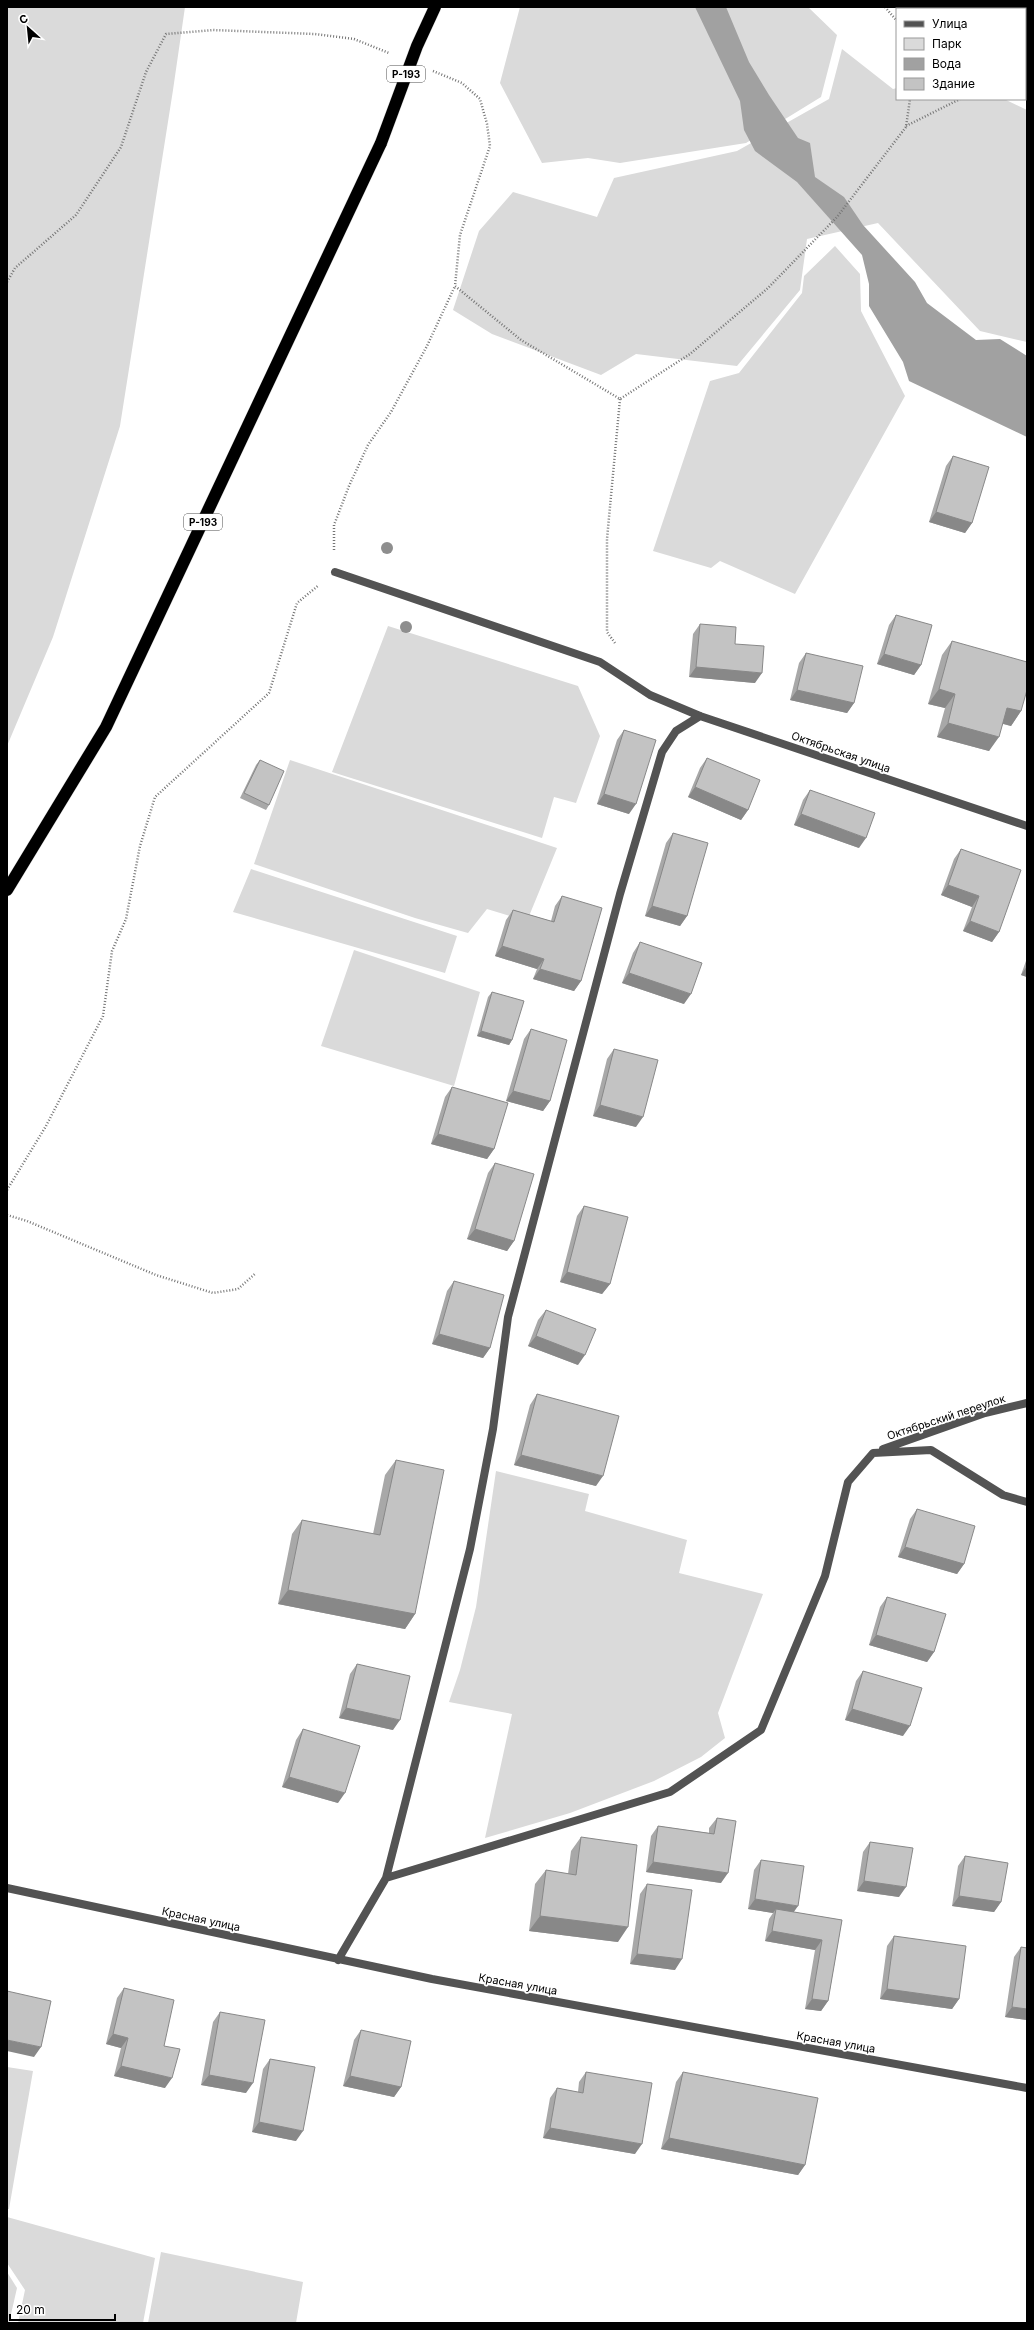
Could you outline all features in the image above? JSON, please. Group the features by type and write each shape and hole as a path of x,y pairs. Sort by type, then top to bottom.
{"highway":[{"name":"Р-193","path":"7,890 106,727 381,143 417,46 435,7"}],"street":[{"name":"Октябрьская улица","path":"335,572 600,662 650,695 700,716 1027,826"},
{"path":"338,1960 386,1878 470,1549 493,1429 508,1317 618,902 662,752 676,732 700,716"},
{"name":"Октябрьский переулок","path":"873,1453 985,1413 1027,1403"},
{"path":"386,1878 670,1792 761,1730 825,1576 848,1482 873,1453 931,1450 1003,1495 1027,1502"},
{"name":"Красная улица","path":"7,1888 338,1960 1027,2088"}],"path":[{"path":"885,7 896,20"},
{"path":"7,282 15,268 76,215 121,147 146,72 166,34 213,30 315,34 354,39"},
{"path":"7,1190 46,1126 103,1016 112,951 126,919 140,846 155,798 270,693 297,603 335,572 334,525 349,486 368,445 391,412 427,346 455,286 460,235 490,146 487,124 480,99 462,83"},
{"path":"906,127 910,100"},
{"path":"620,399 690,354 768,288 837,217 906,127 958,100"},
{"path":"455,286 521,340 620,399"},
{"path":"616,645 607,632 606,539 620,399"},
{"path":"7,1215 156,1275 213,1293 238,1289 256,1273"}],"green space":[{"path":"7,7 185,7 120,426 53,637 7,746"},
{"path":"520,7 808,7 837,35 821,97 746,143 620,163 588,158 542,163 500,83"},
{"path":"842,49 893,89 896,88 896,100 1006,100 1027,110 1027,342 980,331 878,223 807,239 800,290 737,366 636,354 601,375 492,334 453,310 479,231 513,192 597,217 614,178 737,151 829,99"},
{"path":"835,246 860,274 861,311 905,396 795,594 720,561 711,568 653,551 710,381 739,373 802,293 804,276"},
{"path":"388,626 578,686 600,736 576,803 554,797 542,838 332,772"},
{"path":"290,760 557,848 527,921 487,909 468,933 415,918 254,864"},
{"path":"251,869 457,936 445,973 233,912"},
{"path":"354,950 480,992 454,1086 321,1046"},
{"path":"496,1471 589,1494 585,1511 687,1540 679,1573 763,1594 718,1713 725,1738 701,1757 654,1781 570,1813 485,1838 512,1714 449,1702 460,1670 476,1607"},
{"path":"7,2067 33,2071 9,2209 7,2209"},
{"path":"7,2217 155,2258 143,2323 18,2323 25,2290 7,2263"},
{"path":"161,2252 303,2282 296,2323 148,2323"},
{"path":"7,2272 17,2288 9,2323 7,2323"}],"water":[{"path":"695,7 726,7 749,62 769,95 798,138 810,143 815,177 844,197 863,225 915,282 927,303 976,340 1000,339 1027,356 1027,437 909,381 903,362 869,306 869,284 862,255 797,182 755,151 744,130 740,101"}],"building":[{"path":"953,456 989,467 972,523 936,512"},
{"path":"896,615 932,625 921,665 884,654"},
{"path":"700,624 736,627 735,644 764,646 762,673 696,667"},
{"path":"952,641 1027,662 1027,690 1021,711 1007,708 999,737 948,723 955,694 939,689"},
{"path":"806,653 863,666 854,703 797,690"},
{"path":"624,730 656,740 636,804 604,794"},
{"path":"707,758 760,780 748,810 695,787"},
{"path":"260,760 284,771 269,805 244,793"},
{"path":"810,790 875,813 866,838 801,814"},
{"path":"673,833 708,843 687,916 652,906"},
{"path":"961,849 1021,870 999,932 970,921 979,896 948,885"},
{"path":"562,896 602,908 581,981 540,969 544,959 502,946 513,910 554,922"},
{"path":"640,942 702,963 691,994 629,973"},
{"path":"492,992 524,1001 512,1040 481,1031"},
{"path":"531,1029 567,1040 550,1101 513,1091"},
{"path":"614,1049 658,1060 643,1117 600,1105"},
{"path":"452,1087 508,1103 494,1149 438,1134"},
{"path":"495,1163 534,1174 514,1241 475,1229"},
{"path":"584,1206 628,1217 610,1284 567,1272"},
{"path":"454,1281 504,1295 490,1348 439,1334"},
{"path":"546,1310 596,1329 585,1355 536,1336"},
{"path":"537,1394 619,1416 603,1476 521,1455"},
{"path":"396,1460 444,1470 415,1614 288,1590 302,1520 380,1535"},
{"path":"917,1509 975,1526 964,1564 905,1547"},
{"path":"887,1597 946,1614 934,1652 876,1635"},
{"path":"357,1664 410,1676 400,1720 346,1708"},
{"path":"863,1671 922,1688 910,1726 852,1709"},
{"path":"303,1729 360,1746 345,1793 289,1777"},
{"path":"717,1818 736,1821 728,1873 653,1862 658,1826 714,1834"},
{"path":"581,1837 637,1845 628,1927 540,1916 546,1870 576,1875"},
{"path":"870,1842 913,1848 906,1887 864,1881"},
{"path":"965,1856 1008,1863 1001,1902 959,1896"},
{"path":"761,1860 804,1866 798,1906 755,1899"},
{"path":"647,1884 692,1890 682,1959 637,1954"},
{"path":"776,1909 842,1920 828,2001 812,1999 822,1940 772,1931"},
{"path":"894,1936 966,1946 959,1999 887,1989"},
{"path":"1021,1947 1027,1948 1027,2009 1012,2007"},
{"path":"124,1988 174,2000 164,2046 180,2049 172,2078 121,2066 128,2038 113,2034"},
{"path":"7,1991 51,2001 41,2047 7,2040"},
{"path":"220,2012 265,2020 253,2083 209,2075"},
{"path":"361,2030 411,2041 401,2087 350,2076"},
{"path":"270,2059 315,2067 303,2131 259,2122"},
{"path":"586,2072 652,2083 642,2144 550,2128 557,2088 583,2093"},
{"path":"683,2072 818,2098 805,2165 669,2138"}]}
